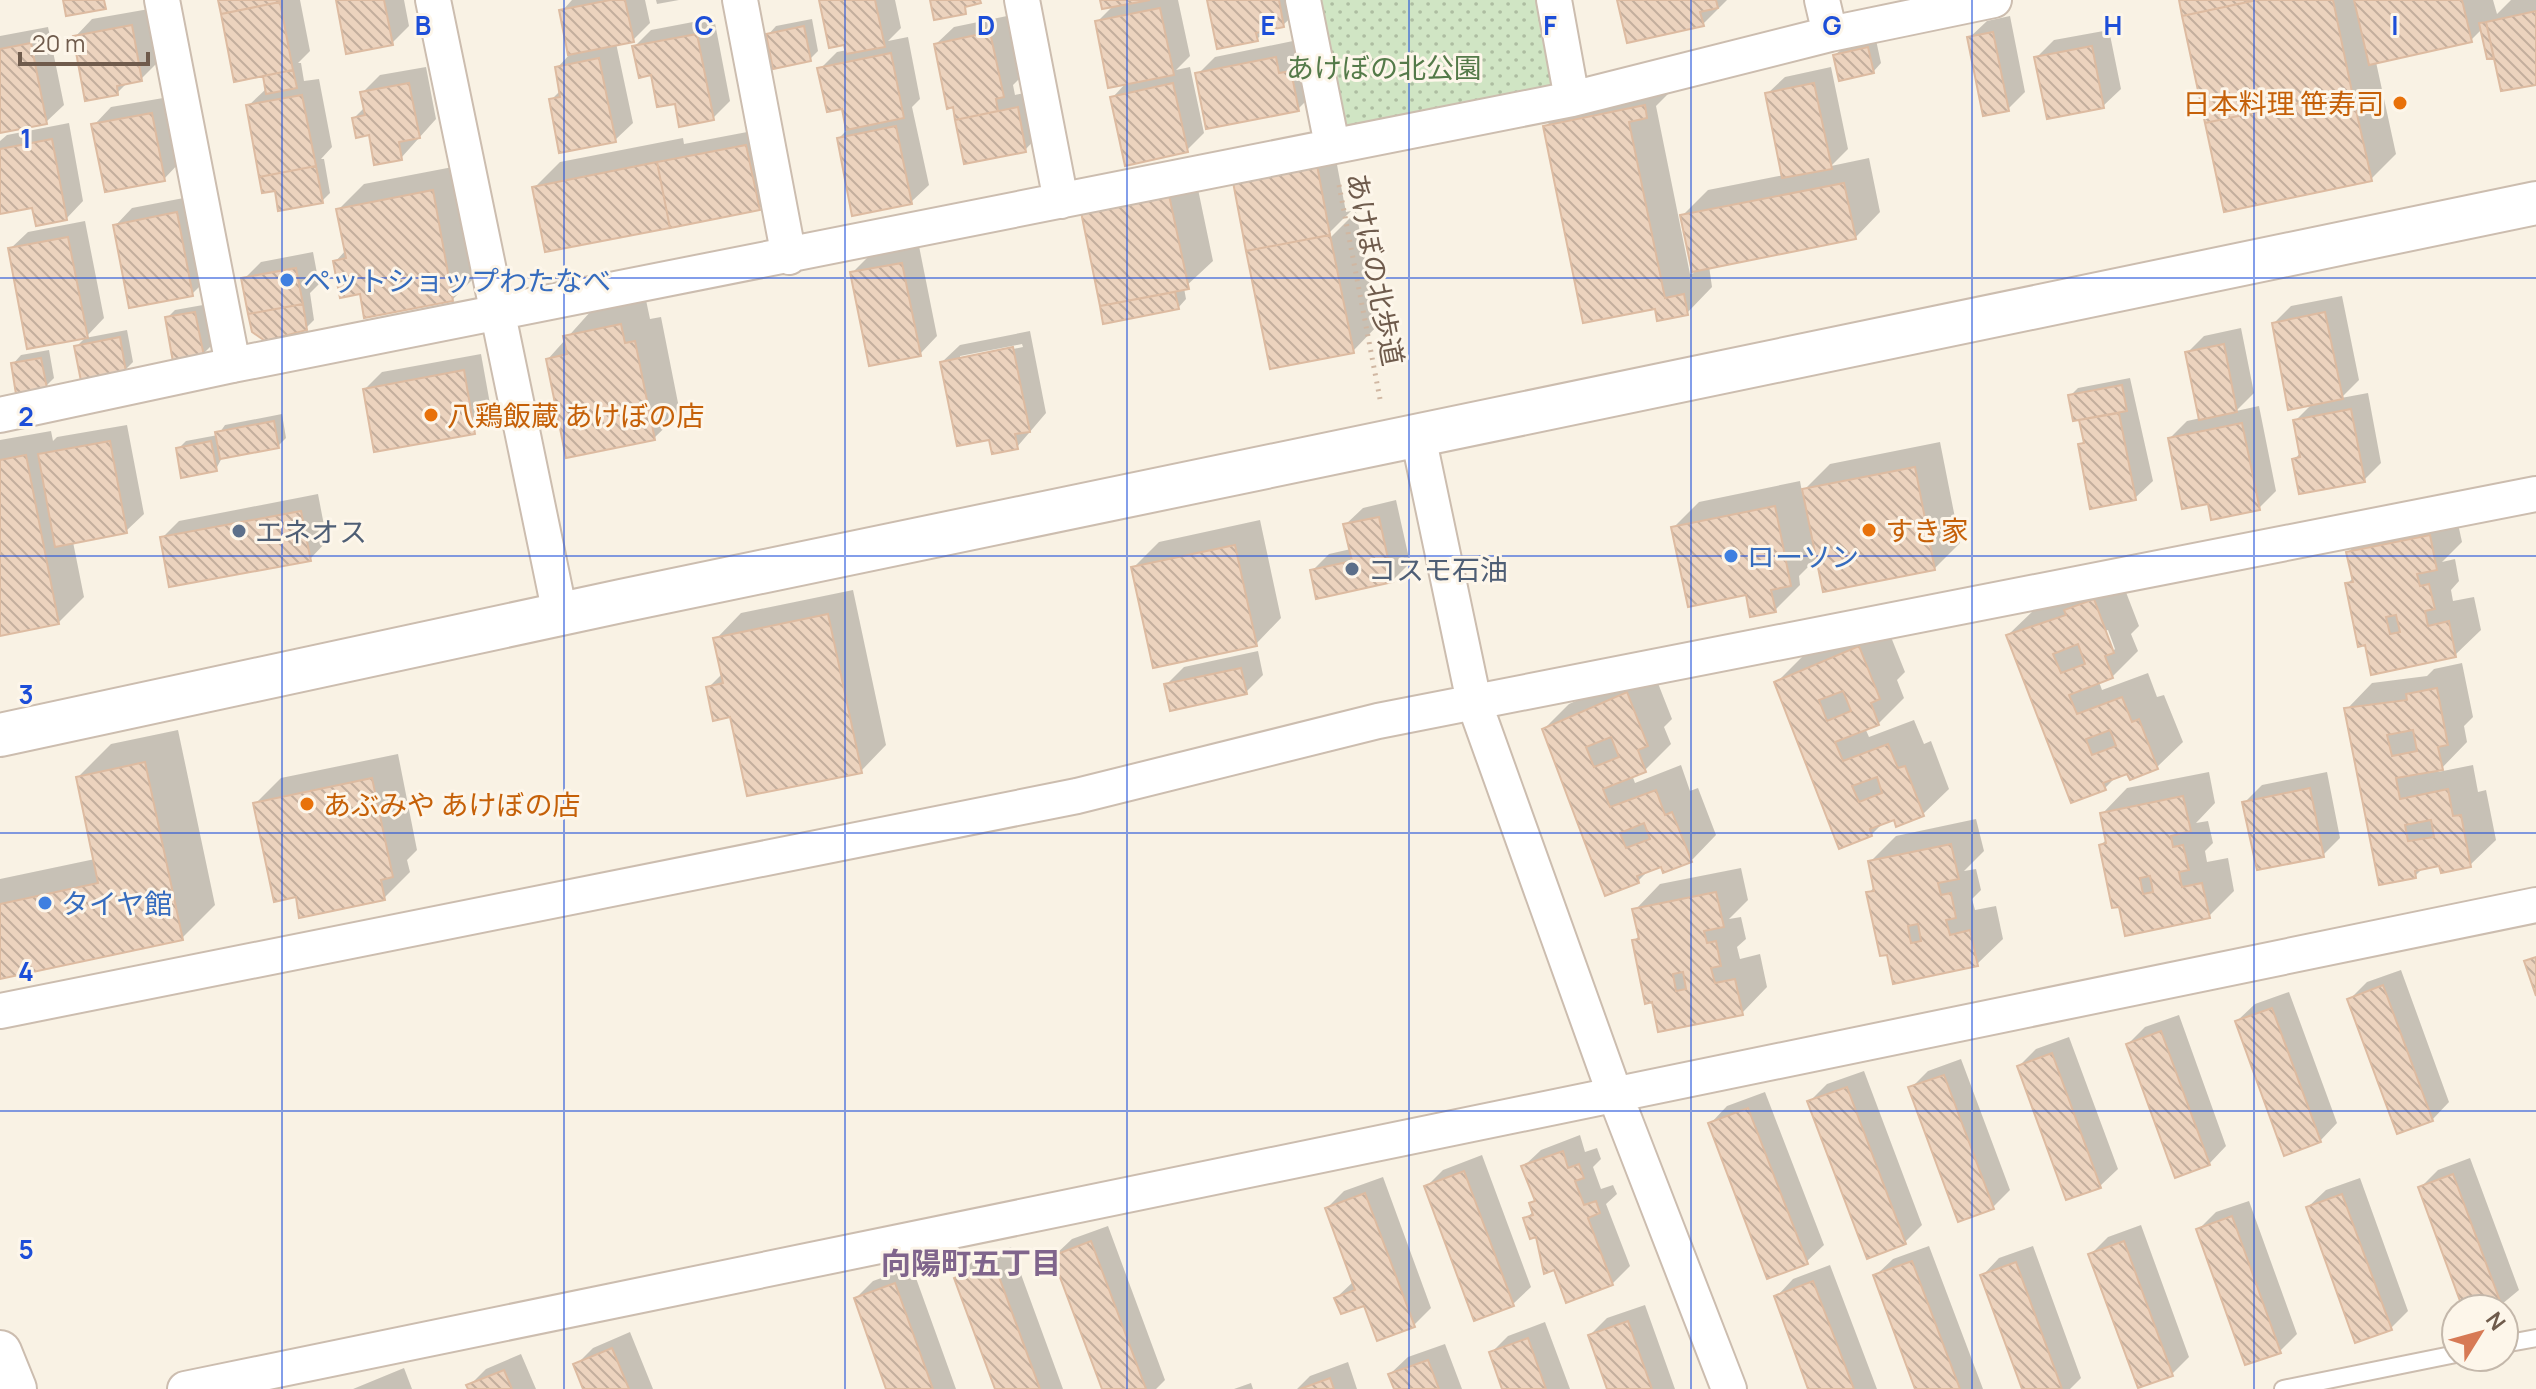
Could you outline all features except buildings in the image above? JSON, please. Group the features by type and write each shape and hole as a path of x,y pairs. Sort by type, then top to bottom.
{"street":[{"path":"162,0 233,365"},
{"path":"433,0 560,614"},
{"path":"740,0 789,257"},
{"path":"1022,0 1061,201"},
{"path":"1303,0 1332,145"},
{"path":"1554,0 1572,99"},
{"path":"1822,0 1830,34"},
{"path":"0,415 233,365 789,257 1572,99 1830,34 1994,0"},
{"path":"0,735 560,614 2536,203"},
{"path":"1418,436 1474,702 1615,1095 1729,1389"},
{"path":"0,1011 1077,796 1378,721 2536,494"},
{"path":"185,1389 2536,905"},
{"path":"0,1352 15,1389"}],"lane":[{"path":"2283,1389 2440,1357"}],"path":[{"name":"あけぼの北歩道","path":"1332,145 1381,401"}],"green space":[{"name":"あけぼの北公園","path":"1303,0 1554,0 1572,99 1332,145"}],"place":[{"name":"日本料理 笹寿司","path":"2400,103"},
{"name":"ペットショップわたなべ","path":"287,280"},
{"name":"八鶏飯蔵 あけぼの店","path":"431,415"},
{"name":"すき家","path":"1869,530"},
{"name":"エネオス","path":"239,531"},
{"name":"ローソン","path":"1731,556"},
{"name":"コスモ石油","path":"1352,569"},
{"name":"あぶみや あけぼの店","path":"307,804"},
{"name":"タイヤ館","path":"45,903"}],"district":[{"name":"向陽町五丁目","path":"971,1262"}]}
